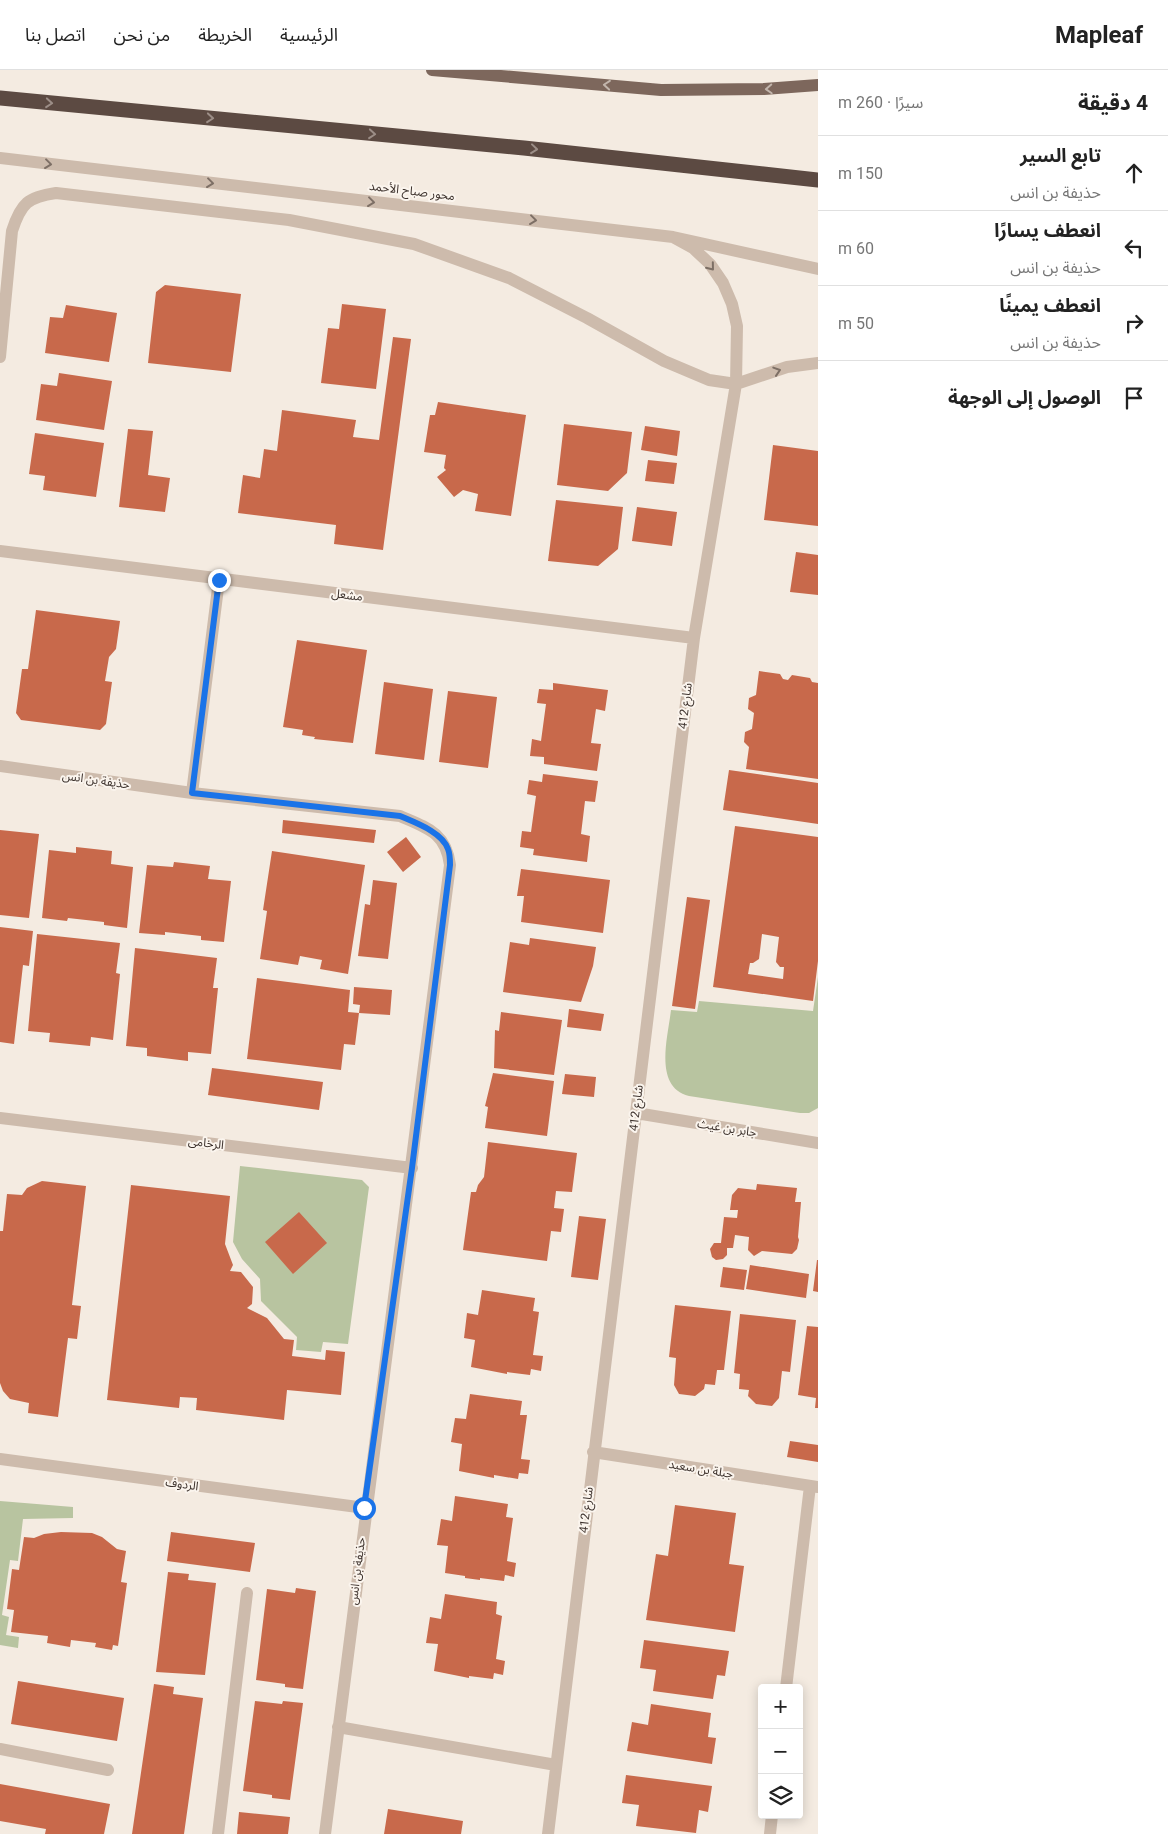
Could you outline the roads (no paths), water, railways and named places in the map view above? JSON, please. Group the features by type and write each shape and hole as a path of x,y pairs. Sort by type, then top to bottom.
{"highway":[{"path":"0,98 514,147 818,180"}],"main road":[{"path":"432,70 661,90 764,89 818,85"}],"street":[{"name":"محور صباح الأحمد","path":"0,158 673,237 818,268"},
{"path":"0,357 12,231 17,215 34,196 56,193 289,220 414,244 509,278 587,318 664,361 709,380 736,384 787,367 818,363"},
{"name":"شارع 412","path":"548,1834 593,1452 694,638 736,384 737,326 732,304 723,283 710,264 693,248 673,237"},
{"name":"مشعل","path":"0,551 219,580 694,638"},
{"path":"192,793 219,580"},
{"name":"حذيفة بن انس","path":"0,766 192,793 400,816 422,825 441,838 448,848 450,865 412,1168 364,1508 325,1834"},
{"name":"جابر بن غيث","path":"636,1113 818,1143"},
{"name":"الرخامى","path":"0,1118 412,1168"},
{"name":"جبلة بن سعيد","path":"593,1452 814,1486 787,1684"},
{"name":"الردوف","path":"0,1459 364,1508"},
{"path":"218,1834 247,1593"},
{"path":"338,1727 556,1765"},
{"path":"0,1749 108,1770"},
{"path":"770,1834 772,1819"}]}
